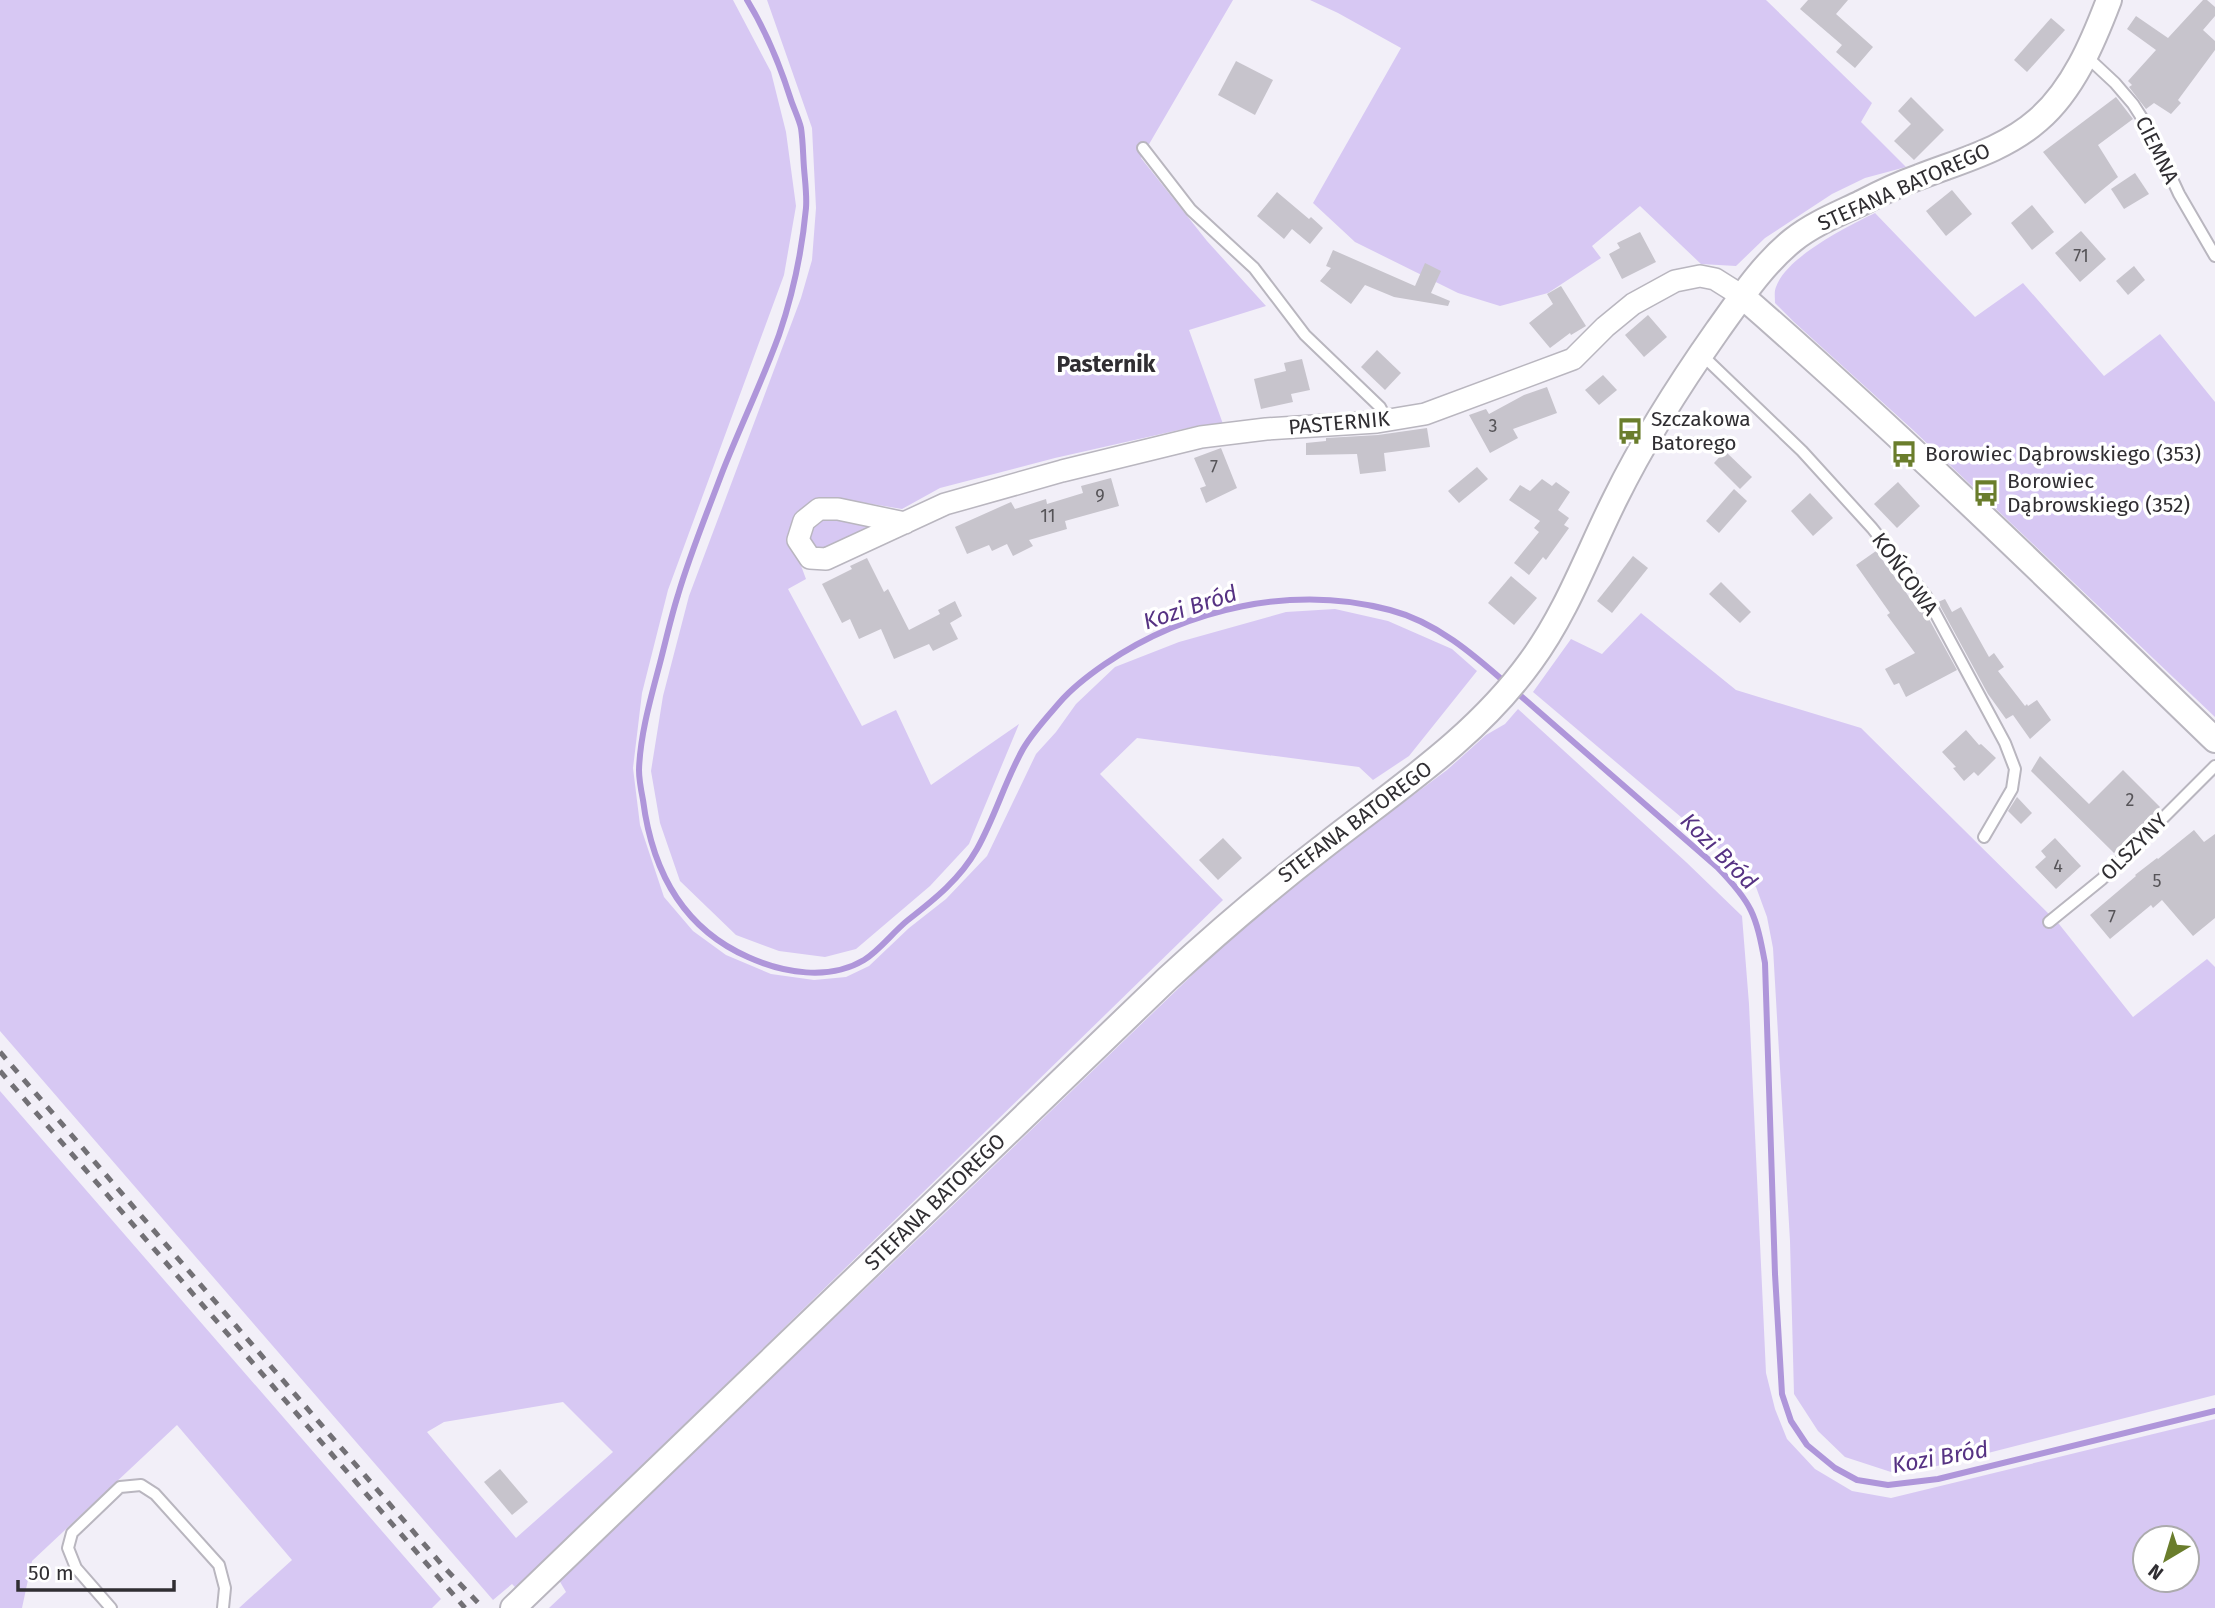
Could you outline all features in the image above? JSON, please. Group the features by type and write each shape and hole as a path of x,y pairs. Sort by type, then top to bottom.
{"street":[{"name":"STEFANA BATOREGO","path":"513,1608 1232,919 1428,767 1493,706 1531,662 1559,617 1637,454 1666,406 1742,296 1777,255 1795,238 1818,224 1916,178 1976,157 2035,123 2060,95 2085,55 2109,0"},
{"name":"PASTERNIK","path":"905,523 945,504 1062,471 1201,437 1266,429 1387,421 1425,414 1573,359 1633,304 1675,281 1700,276 1715,279 1742,296"},
{"path":"1742,296 1978,510 2215,740"}],"lane":[{"name":"CIEMNA","path":"2085,55 2133,104 2149,129 2179,194 2215,256"},
{"path":"1143,148 1191,209 1254,268 1305,335 1380,407 1387,421"},
{"name":"KOŃCOWA","path":"1702,354 1802,451 1872,528 1926,596 2005,743 2015,769 2012,789 1984,837"},
{"name":"OLSZYNY","path":"2049,922 2102,879 2215,766"},
{"path":"111,1608 76,1568 68,1548 72,1533 120,1487 141,1485 155,1494 219,1565 225,1588 223,1608"}],"shaded area":[{"path":"0,0 733,0 771,72 786,132 796,206 784,275 668,590 642,693 633,768 640,825 664,897 693,931 726,955 771,974 814,980 846,977 869,966 909,928 946,899 987,856 1036,754 1076,704 1115,667 1179,642 1286,612 1335,609 1388,621 1452,649 1477,671 1409,756 1373,780 1359,767 1137,738 1100,774 1223,900 636,1472 519,1591 512,1584 493,1600 0,1031","holes":["563,1402 613,1452 516,1538 427,1432 444,1422"]},
{"path":"767,0 1233,0 1141,158 1207,241 1266,306 1189,330 1223,424 1201,425 1055,458 940,488 902,509 842,499 816,502 791,539 806,579 788,589 862,726 896,710 931,785 1019,724 969,844 930,886 856,949 825,957 779,951 736,935 680,881 660,823 651,771 663,696 689,596 801,298 812,260 816,208 812,128"},
{"path":"1310,0 1766,0 1872,103 1861,122 1906,167 1865,178 1832,194 1765,238 1736,266 1701,264 1640,206 1592,246 1601,258 1548,293 1500,306 1458,293 1355,242 1313,203 1401,48"},
{"path":"1875,213 1975,317 2023,283 2104,376 2160,334 2215,402 2215,717 1775,303 1776,287 1792,265 1819,244"},
{"path":"819,517 879,525 824,550 816,550 808,543 810,523"},
{"path":"1641,613 1736,690 1861,728 2059,924 2133,1017 2207,959 2215,967 2215,1395 1937,1466 1891,1472 1845,1457 1818,1431 1794,1394 1790,1241 1773,948 1767,917 1756,887 1720,850 1533,692 1571,639 1602,654"},
{"path":"1518,709 1742,916 1749,1004 1766,1373 1775,1409 1787,1439 1815,1469 1852,1491 1891,1498 2215,1419 2215,1608 549,1608 566,1592 559,1580 1238,931 1310,872 1447,770 1486,735 1505,724"},
{"path":"0,1091 441,1599 432,1608 239,1608 292,1560 177,1425 32,1561 22,1608 0,1608"}],"building":[{"path":"1808,0 1848,0 1836,14 1873,47 1855,68 1836,52 1842,45 1800,9"},
{"path":"2203,0 2215,7 2215,16 2203,30 2215,41 2215,50 2178,100 2181,103 2171,114 2154,103 2146,109 2129,87 2132,85 2128,81 2156,50 2127,29 2136,16 2168,38"},
{"path":"2051,18 2065,30 2027,72 2014,60"},
{"path":"1236,61 1273,80 1255,115 1218,95"},
{"path":"1911,97 1944,130 1914,160 1894,141 1911,124 1898,111"},
{"path":"2116,97 2133,119 2098,145 2118,177 2085,204 2043,152"},
{"path":"2135,173 2149,194 2124,209 2111,189"},
{"path":"1952,190 1972,214 1946,236 1926,211"},
{"path":"1277,192 1323,228 1310,244 1292,229 1284,239 1257,216"},
{"path":"2032,205 2054,232 2032,250 2011,223"},
{"path":"2081,231 2106,259 2080,282 2055,253"},
{"path":"1640,232 1656,262 1622,279 1609,254 1620,248 1617,243"},
{"path":"1333,250 1415,286 1425,263 1441,271 1431,293 1450,301 1448,306 1394,297 1365,285 1351,304 1320,281 1331,268 1326,266"},
{"path":"2134,266 2145,280 2128,295 2116,281"},
{"path":"1561,286 1586,326 1571,335 1570,333 1550,348 1529,323 1553,304 1547,294"},
{"path":"1648,315 1667,337 1644,357 1625,335"},
{"path":"1377,350 1401,373 1385,390 1361,367"},
{"path":"1302,359 1310,390 1291,394 1293,402 1261,409 1254,379 1286,371 1284,363"},
{"path":"1603,375 1617,390 1599,405 1585,390"},
{"path":"1547,387 1557,413 1513,429 1518,438 1490,453 1469,415 1486,409 1489,414 1524,395"},
{"path":"1427,428 1430,447 1384,453 1386,471 1360,474 1357,454 1306,455 1306,443 1326,441 1326,438 1378,435"},
{"path":"1221,448 1237,488 1206,503 1200,488 1206,486 1194,458"},
{"path":"1725,451 1752,477 1740,489 1714,463"},
{"path":"1477,467 1488,479 1459,503 1448,491"},
{"path":"1111,478 1119,506 1065,521 1067,529 1029,540 1033,546 1013,556 1007,544 992,551 989,545 967,554 955,527 1011,502 1015,509 1046,499 1047,504 1083,493 1081,486"},
{"path":"1542,479 1552,486 1556,482 1570,492 1558,510 1569,518 1564,525 1569,528 1546,560 1543,557 1529,575 1514,563 1539,532 1534,528 1540,521 1509,500 1520,485 1530,491"},
{"path":"1898,482 1920,506 1897,528 1874,504"},
{"path":"1734,489 1747,501 1719,533 1706,521"},
{"path":"1810,493 1833,518 1813,536 1791,511"},
{"path":"1876,551 1920,612 1924,610 1957,670 1906,697 1899,683 1894,685 1885,669 1915,653 1856,565"},
{"path":"1633,556 1648,568 1612,613 1597,601"},
{"path":"867,558 884,592 888,589 909,630 940,614 938,610 955,601 962,616 950,623 958,639 933,651 929,644 894,659 881,629 859,639 850,619 842,623 822,584"},
{"path":"1511,576 1537,598 1514,625 1488,603"},
{"path":"1721,582 1751,612 1740,623 1709,594"},
{"path":"1945,599 1952,612 1961,607 1989,657 1994,653 2004,667 1998,671 2025,706 2037,700 2051,720 2030,739 2013,715 2006,719 1988,694 1938,602"},
{"path":"1966,730 1996,758 1978,776 1974,772 1964,781 1942,752"},
{"path":"2040,756 2089,804 2123,770 2160,807 2114,853 2031,771"},
{"path":"2017,797 2032,813 2021,824 2008,811"},
{"path":"2194,830 2204,842 2215,834 2215,918 2193,936 2162,900 2153,908 2151,905 2110,939 2090,915 2135,875"},
{"path":"1223,838 1242,858 1218,880 1199,860"},
{"path":"2055,838 2081,866 2056,889 2035,867 2046,857 2041,851"},
{"path":"500,1469 528,1502 512,1515 484,1482"}],"waterway":[{"name":"Kozi Bród","path":"747,0 772,48 801,128 806,198 802,240 793,288 779,335 722,473 683,580 646,716 639,770 647,826 663,873 674,894 705,930 748,957 791,971 836,971 864,960 963,870 983,837 1023,749 1065,697 1093,672 1137,645 1206,615 1279,601 1354,603 1390,610 1407,615 1438,631 1507,684"},
{"name":"Kozi Bród","path":"1515,691 1717,867 1738,890 1751,910 1759,932 1765,963 1775,1274 1782,1394 1791,1421 1807,1445 1835,1468 1857,1480 1888,1485 1938,1479 2215,1411"}],"railway":[{"path":"0,1052 443,1566 483,1608"},
{"path":"0,1071 465,1608"}],"place":[{"name":"Szczakowa Batorego","path":"1630,431"},
{"name":"Borowiec Dąbrowskiego (353)","path":"1904,454"},
{"name":"Borowiec Dąbrowskiego (352)","path":"1986,493"}],"district":[{"name":"Pasternik","path":"1106,364"}]}
